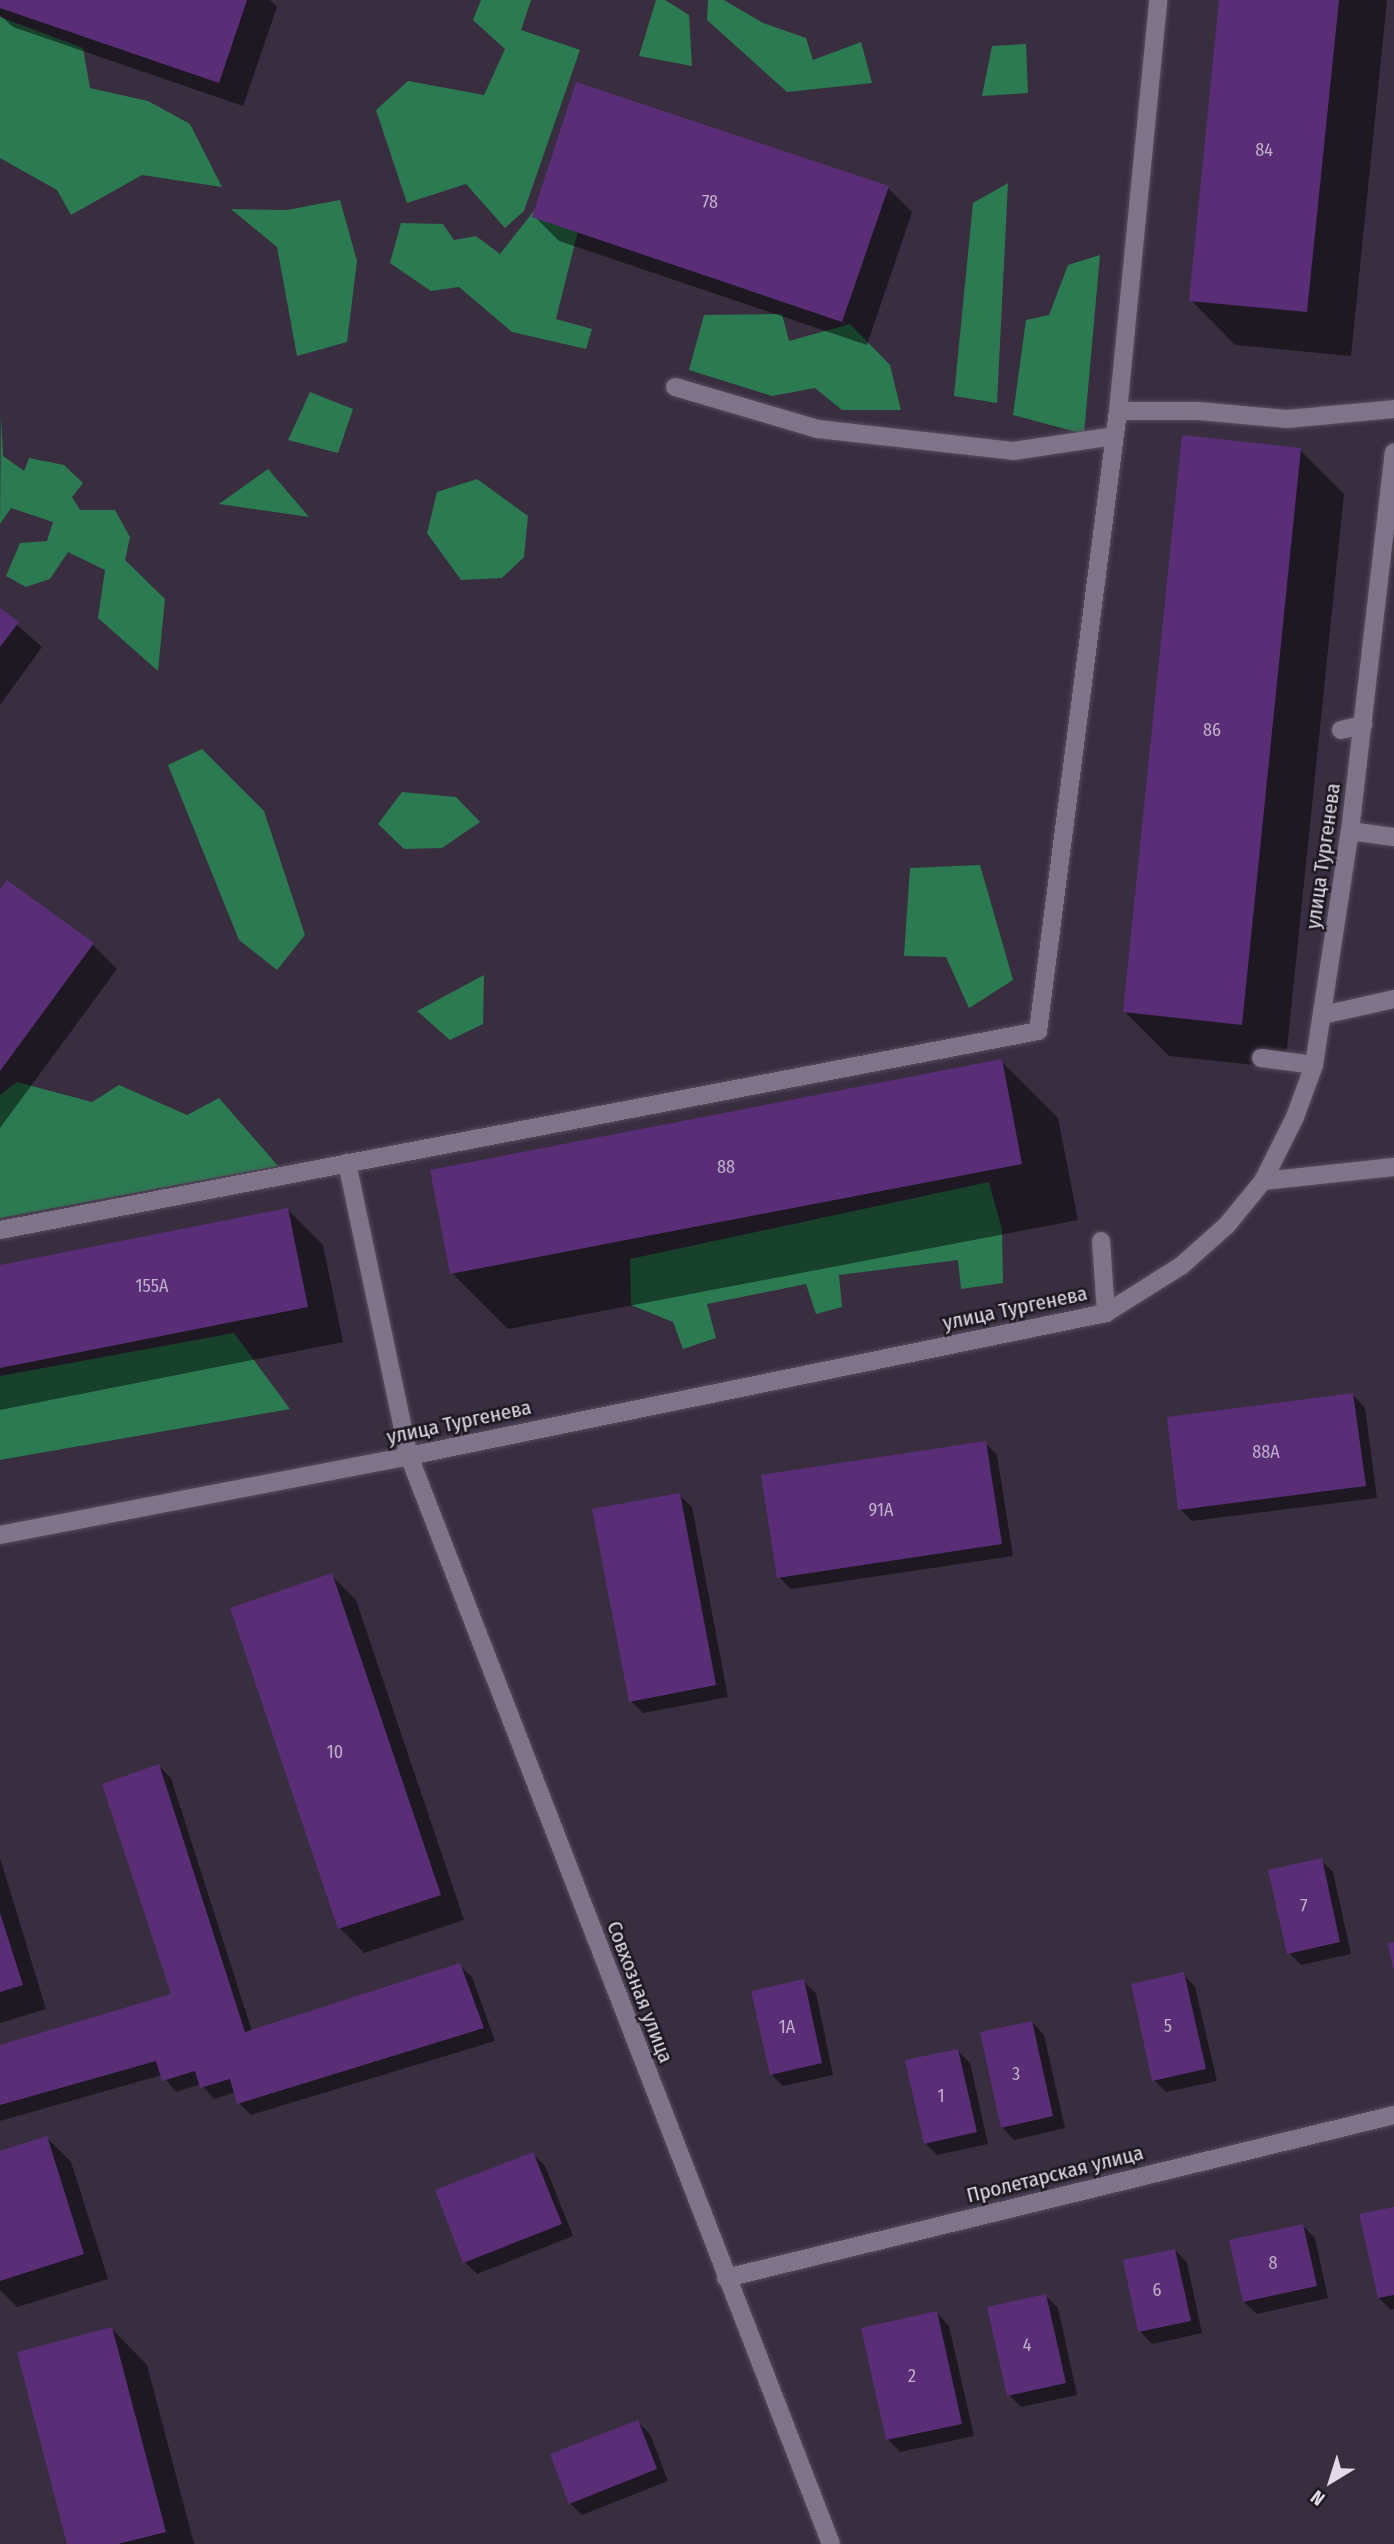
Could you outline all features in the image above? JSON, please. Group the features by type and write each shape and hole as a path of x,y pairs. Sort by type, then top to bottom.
{"street":[{"path":"0,1230 1038,1031 1118,411 1158,0"},
{"path":"675,387 818,429 1013,451 1114,436"},
{"path":"1118,411 1199,411 1287,419 1394,409"},
{"name":"улица Тургенева","path":"0,1535 409,1456 1105,1313 1181,1266 1227,1225 1263,1181 1295,1117 1314,1065 1350,831 1394,453"},
{"path":"1341,730 1363,725"},
{"path":"1350,831 1394,837"},
{"path":"1323,1015 1394,999"},
{"path":"1261,1058 1314,1065"},
{"name":"Совхозная улица","path":"347,1163 409,1456 831,2544"},
{"path":"1263,1181 1394,1167"},
{"path":"1101,1241 1105,1313"},
{"name":"Пролетарская улица","path":"726,2278 1394,2115"}],"green space":[{"path":"481,0 531,0 521,30 580,50 524,211 505,228 466,184 407,203 376,110 408,81 484,95 505,49 473,20"},
{"path":"656,0 665,0 689,15 692,66 639,56"},
{"path":"708,0 724,0 763,23 806,38 813,60 861,42 872,83 787,92 707,20"},
{"path":"0,17 83,48 90,88 148,101 190,124 222,187 142,175 71,215 57,190 0,158"},
{"path":"1026,44 1028,93 982,96 992,46"},
{"path":"1008,183 997,403 954,396 973,203"},
{"path":"544,198 581,219 556,319 592,329 586,349 512,332 459,287 431,291 390,263 401,223 443,224 454,240 476,236 500,254"},
{"path":"340,200 357,261 347,342 297,356 277,247 231,209 287,210"},
{"path":"1100,255 1084,434 1013,415 1026,320 1049,315 1068,265"},
{"path":"782,314 789,341 850,324 890,365 901,410 842,410 815,388 772,396 689,370 704,315"},
{"path":"310,392 353,409 338,453 288,440"},
{"path":"1,415 3,456 24,471 29,458 64,465 83,483 72,497 80,510 115,510 130,537 125,560 165,599 158,671 98,618 105,570 68,552 50,579 26,587 6,576 20,543 47,541 53,522 11,508 0,524"},
{"path":"268,469 309,517 219,504"},
{"path":"477,479 528,516 524,557 502,578 461,580 427,533 437,492"},
{"path":"202,749 264,811 305,935 277,970 239,940 168,765"},
{"path":"402,792 456,797 480,822 442,848 404,849 378,824"},
{"path":"980,865 1013,980 969,1008 946,957 904,956 910,868"},
{"path":"484,975 483,1024 450,1040 417,1011"},
{"path":"17,1082 92,1102 119,1085 187,1115 219,1098 278,1166 0,1218 0,1095"},
{"path":"989,1182 1002,1230 1003,1283 961,1289 958,1260 839,1275 842,1307 816,1314 806,1284 707,1304 716,1338 683,1349 673,1322 631,1305 630,1259"},
{"path":"234,1333 290,1409 0,1460 0,1376"}],"building":[{"path":"0,0 247,0 219,83 0,8"},
{"path":"1219,0 1339,0 1307,312 1189,301"},
{"path":"576,82 889,186 842,322 532,217"},
{"path":"1182,435 1301,448 1242,1025 1123,1012"},
{"path":"0,608 19,622 0,647"},
{"path":"7,880 94,943 0,1071 0,889"},
{"path":"1002,1059 1022,1164 450,1274 430,1170"},
{"path":"288,1208 308,1307 0,1368 0,1265"},
{"path":"1353,1393 1366,1486 1178,1510 1167,1417"},
{"path":"986,1441 1002,1544 777,1578 761,1475"},
{"path":"680,1493 716,1685 629,1702 592,1509"},
{"path":"332,1573 441,1895 338,1929 230,1608"},
{"path":"159,1764 245,2032 460,1963 484,2028 237,2104 230,2079 200,2088 195,2071 162,2081 156,2061 0,2105 0,2045 171,1994 102,1784"},
{"path":"1322,1858 1340,1942 1287,1954 1268,1870"},
{"path":"0,1913 23,1985 0,1992"},
{"path":"1394,1942 1394,1968 1393,1968 1388,1943"},
{"path":"1184,1972 1206,2069 1152,2081 1131,1984"},
{"path":"804,1979 822,2063 770,2075 751,1991"},
{"path":"1032,2021 1053,2116 1001,2128 980,2032"},
{"path":"958,2049 977,2132 924,2144 905,2060"},
{"path":"47,2136 84,2254 0,2281 0,2151"},
{"path":"533,2152 562,2224 463,2263 435,2190"},
{"path":"1394,2207 1394,2295 1378,2298 1359,2214"},
{"path":"1303,2224 1317,2286 1243,2302 1229,2240"},
{"path":"1175,2249 1191,2321 1138,2332 1123,2260"},
{"path":"1046,2294 1066,2383 1007,2396 987,2307"},
{"path":"937,2311 962,2424 886,2440 861,2328"},
{"path":"112,2327 166,2532 118,2544 67,2544 17,2352"},
{"path":"638,2420 657,2469 569,2504 550,2454"}]}
